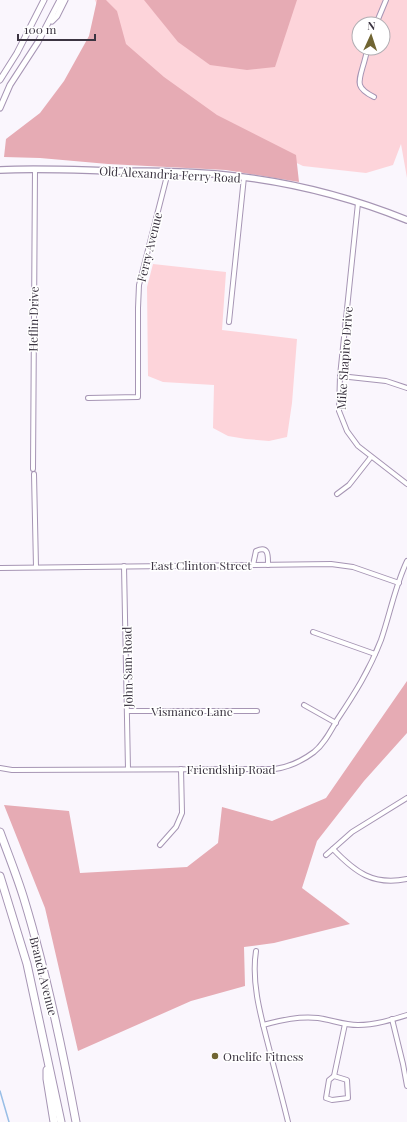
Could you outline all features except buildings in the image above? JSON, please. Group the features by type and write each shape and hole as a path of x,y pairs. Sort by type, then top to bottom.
{"highway":[{"name":"Branch Avenue","path":"0,832 24,898 36,943 77,1122"},
{"name":"Branch Avenue","path":"0,876 27,964 61,1122"},
{"path":"0,886 10,905"},
{"path":"47,1058 47,1079 54,1122"}],"main road":[{"name":"Old Alexandria Ferry Road","path":"0,170 35,169 168,172 244,177 300,188 358,203 407,220"}],"street":[{"path":"0,80 17,53 44,0"},
{"path":"46,28 57,0"},
{"path":"0,108 10,85 38,42 60,0"},
{"path":"46,28 57,16 64,0"},
{"path":"379,16 386,0"},
{"path":"366,56 359,80 360,86 368,94 374,97"},
{"name":"Heflin Drive","path":"33,469 35,169"},
{"name":"Ferry Avenue","path":"88,398 138,397 138,295 168,172"},
{"path":"229,322 244,177"},
{"name":"Mike Shapiro Drive","path":"358,203 340,376 338,402 340,416 347,431 354,441 371,458 407,484"},
{"path":"340,376 386,381 407,388"},
{"path":"337,494 349,485 371,458"},
{"path":"34,474 36,567"},
{"path":"253,565 256,551 262,549 266,550 268,553 268,565"},
{"name":"Friendship Road","path":"0,768 275,769 288,767 299,762 315,752 326,739 368,672 407,561"},
{"name":"East Clinton Street","path":"0,568 322,564 344,566 361,570 399,583"},
{"name":"John Sam Road","path":"124,566 128,769"},
{"path":"313,632 375,654"},
{"path":"304,705 336,723"},
{"name":"Vismanco Lane","path":"128,711 257,711"},
{"path":"160,845 176,827 182,813 181,769"},
{"path":"326,855 352,832 407,798"},
{"path":"333,849 353,868 366,876 384,881 407,879"},
{"path":"256,951 254,962 255,982 263,1025 288,1122"},
{"path":"263,1025 295,1018 318,1018 345,1024 361,1025 392,1020 407,1015"},
{"path":"392,1020 405,1063 407,1086"},
{"path":"334,1076 347,1080 348,1098 332,1100 326,1098 329,1080 334,1076 345,1024"}],"shaded area":[{"path":"95,0 407,0 407,178 401,144 393,165 366,173 303,166 229,131 108,33"},
{"path":"97,0 106,0 117,11 126,44 164,77 217,115 296,155 299,182 226,170 4,157 6,139 40,113 64,81 89,36"},
{"path":"144,0 297,0 275,67 247,70 210,65 178,42"},
{"path":"153,264 226,272 222,330 297,339 292,403 287,437 269,441 228,436 213,428 214,385 163,382 148,376 147,287"},
{"path":"407,681 407,733 364,781 317,841 302,888 350,924 274,943 244,947 245,986 191,1001 78,1051 45,908 4,805 69,811 80,873 187,867 218,843 222,807 272,821 326,798"}],"waterway":[{"path":"0,1091 9,1122"}],"place":[{"name":"Onelife Fitness","path":"215,1056"}]}
